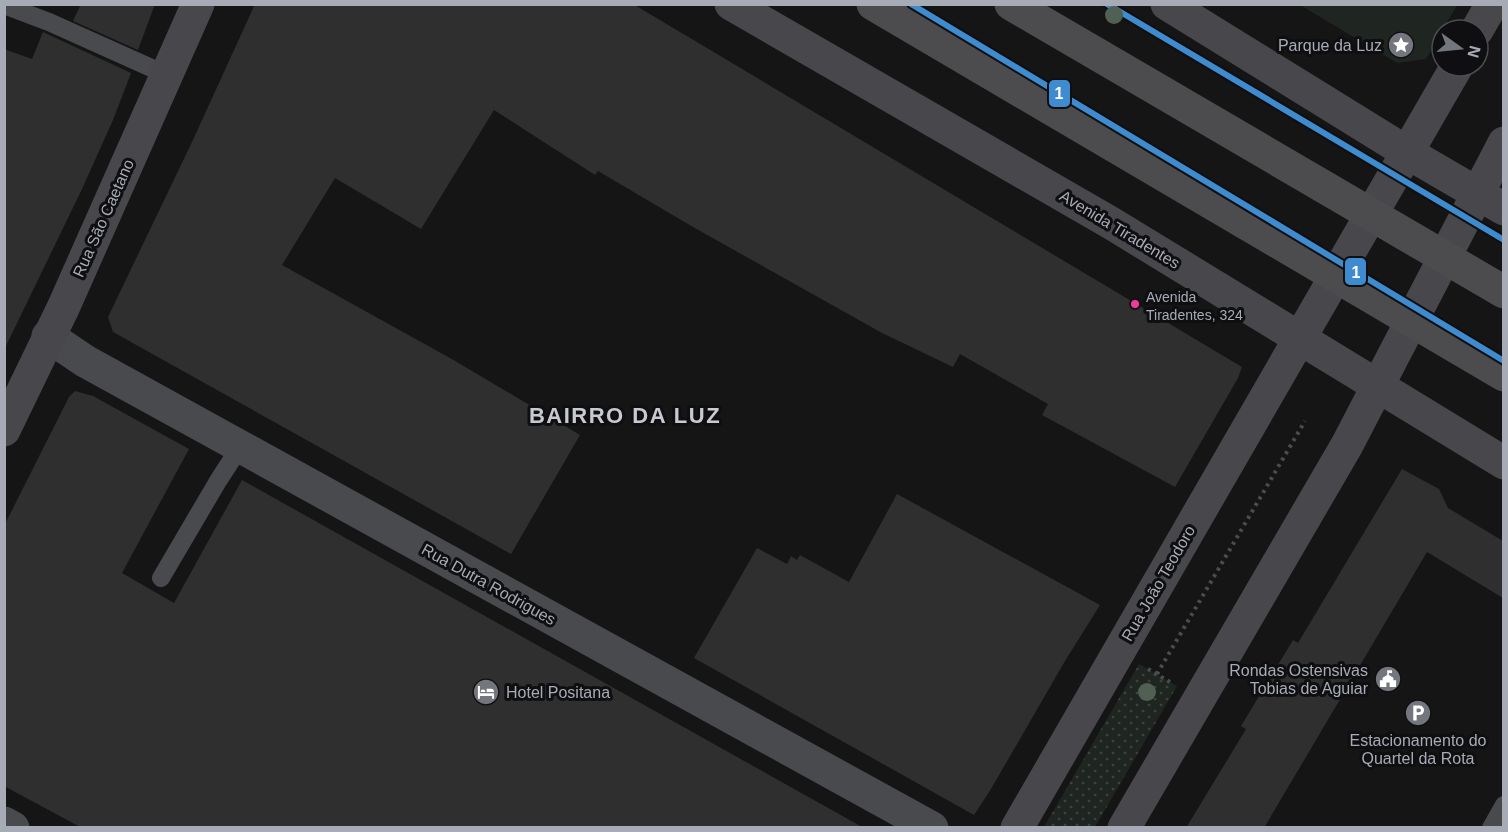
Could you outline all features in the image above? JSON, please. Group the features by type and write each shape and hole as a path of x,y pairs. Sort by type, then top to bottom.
{"highway":[{"path":"873,4 1503,375"},
{"path":"1011,4 1503,292"}],"main road":[{"name":"Rua São Caetano","path":"4,430 64,306 198,4"},
{"name":"Avenida Tiradentes","path":"731,4 1111,223 1503,463"},
{"path":"1167,4 1490,201"},
{"path":"1484,18 1492,4"},
{"name":"Rua João Teodoro","path":"1017,828 1450,78"},
{"path":"1124,828 1347,445 1444,257 1490,201 1503,143"}],"street":[{"name":"Rua Dutra Rodrigues","path":"48,336 84,362 932,828"},
{"path":"4,823 13,828"}],"lane":[{"path":"4,5 49,22 167,75"},
{"path":"161,578 240,447"},
{"path":"1491,828 1503,805"}],"path":[{"path":"1157,674 1305,421"}],"shaded area":[{"name":"Parque da Luz","path":"1300,5 1457,5 1450,18 1430,18 1430,52 1426,59 1397,63"},
{"path":"1139,664 1177,686 1095,827 1044,827"}],"building":[{"path":"81,4 155,4 138,50 73,21"},
{"path":"255,4 633,4 1242,367 1238,378 1175,487 1042,415 1048,404 960,354 953,367 882,333 598,171 595,175 494,110 421,229 335,178 282,265 450,358 580,435 511,554 113,332 108,317"},
{"path":"43,32 131,73 82,189 4,350 4,49 32,59"},
{"path":"75,391 93,396 189,449 122,573 174,603 242,480 864,828 82,828 4,786 4,526 69,397"},
{"path":"1402,469 1439,489 1448,508 1503,541 1503,598 1427,552 1264,828 1186,828 1246,729 1241,726 1293,640 1298,643"},
{"path":"897,494 1100,605 974,815 694,658 757,548 787,564 791,556 797,560 800,555 849,582"}],"transit line":[{"name":"1","path":"911,4 1504,361"},
{"name":"1","path":"1107,4 1504,240"}],"place":[{"name":"Parque da Luz","path":"1401,45"},
{"name":"Avenida Tiradentes, 324","path":"1135,304"},
{"name":"Rondas Ostensivas Tobias de Aguiar","path":"1388,679"},
{"name":"Hotel Positana","path":"486,692"},
{"name":"Estacionamento do Quartel da Rota","path":"1418,713"}],"district":[{"name":"BAIRRO DA LUZ","path":"625,415"}]}
